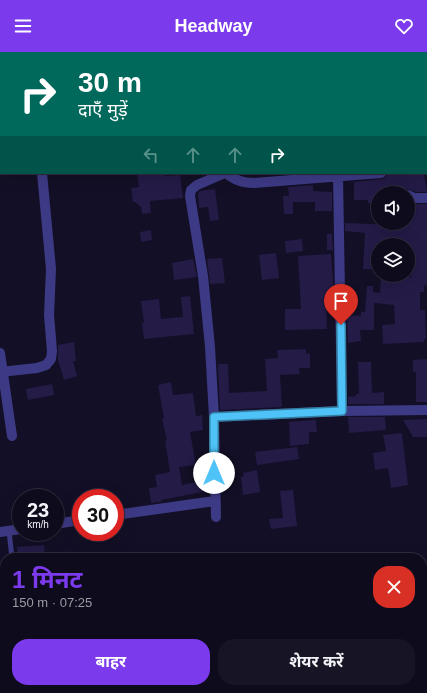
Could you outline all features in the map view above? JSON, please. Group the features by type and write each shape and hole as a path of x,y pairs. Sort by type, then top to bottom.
{"street":[{"path":"1,372 37,368 46,365 51,359 52,351 49,315 51,269 42,174"},
{"path":"216,517 214,501 214,417 210,347 203,276 190,196 191,190 197,185 223,174"},
{"path":"227,174 244,183 367,174"},
{"path":"338,176 342,411"},
{"path":"415,198 427,198"},
{"path":"0,353 1,372 12,436"},
{"path":"214,417 342,411 427,410"},
{"path":"124,514 214,501"}],"lane":[{"path":"4,532 10,553"}],"building":[{"path":"137,174 164,174 165,176 180,175 183,198 150,201 151,213 142,214 141,207 133,202 131,188 139,187"},
{"path":"387,174 422,174 424,175 427,192 415,192 415,186 371,186 371,203 368,203 368,200 354,200 354,182 385,178"},
{"path":"313,185 313,191 332,192 332,211 315,211 315,202 293,202 293,214 284,214 283,196 289,196 288,187"},
{"path":"215,189 219,220 210,221 208,207 199,208 198,193 200,191"},
{"path":"415,204 427,204 427,286 424,285 424,292 420,292 420,310 425,310 426,339 424,339 424,342 383,344 382,325 395,324 394,305 374,303 374,330 360,330 361,341 348,343 347,315 361,316 361,312 365,312 367,286 373,286 373,292 380,293 381,282 415,282 415,238 371,238 371,269 363,269 365,233 345,231 345,223 371,224 371,230 415,230"},
{"path":"151,230 152,240 141,242 140,232"},
{"path":"327,234 332,234 333,250 327,250"},
{"path":"302,239 303,251 286,253 285,241"},
{"path":"276,253 279,278 262,280 259,255"},
{"path":"331,254 334,296 330,296 334,303 326,303 327,329 285,330 285,309 301,309 298,256"},
{"path":"222,258 225,283 210,284 207,259"},
{"path":"193,259 197,277 174,280 172,263"},
{"path":"190,296 194,334 144,339 142,323 144,323 141,301 159,299 161,319 183,317 181,297"},
{"path":"74,342 76,361 73,361 77,376 64,380 58,360 58,345"},
{"path":"306,349 306,354 310,353 310,368 299,368 300,374 280,375 282,407 220,410 218,364 228,364 229,393 267,391 265,359 278,358 277,350"},
{"path":"427,359 427,402 416,402 416,372 413,372 413,360"},
{"path":"358,362 371,362 372,393 384,392 384,404 348,404 348,397 359,394"},
{"path":"171,382 173,395 193,393 196,416 202,415 203,430 190,432 196,465 179,467 182,485 205,480 207,491 151,503 149,488 157,487 155,475 170,472 165,441 167,440 162,419 164,418 158,385"},
{"path":"52,384 54,395 28,400 26,389"},
{"path":"348,417 385,417 386,430 349,433"},
{"path":"427,419 427,437 413,437 403,420"},
{"path":"316,420 317,432 309,432 309,444 290,446 289,422"},
{"path":"402,433 408,485 391,488 388,468 375,470 373,453 386,451 383,435"},
{"path":"297,447 299,459 257,465 255,452"},
{"path":"257,470 260,492 243,495 241,477 244,476 243,473"},
{"path":"293,490 297,526 271,529 269,519 283,518 280,491"},
{"path":"44,545 45,553 18,553 17,547"}],"route":[{"path":"214,473 214,417 342,411 341,325"}]}
